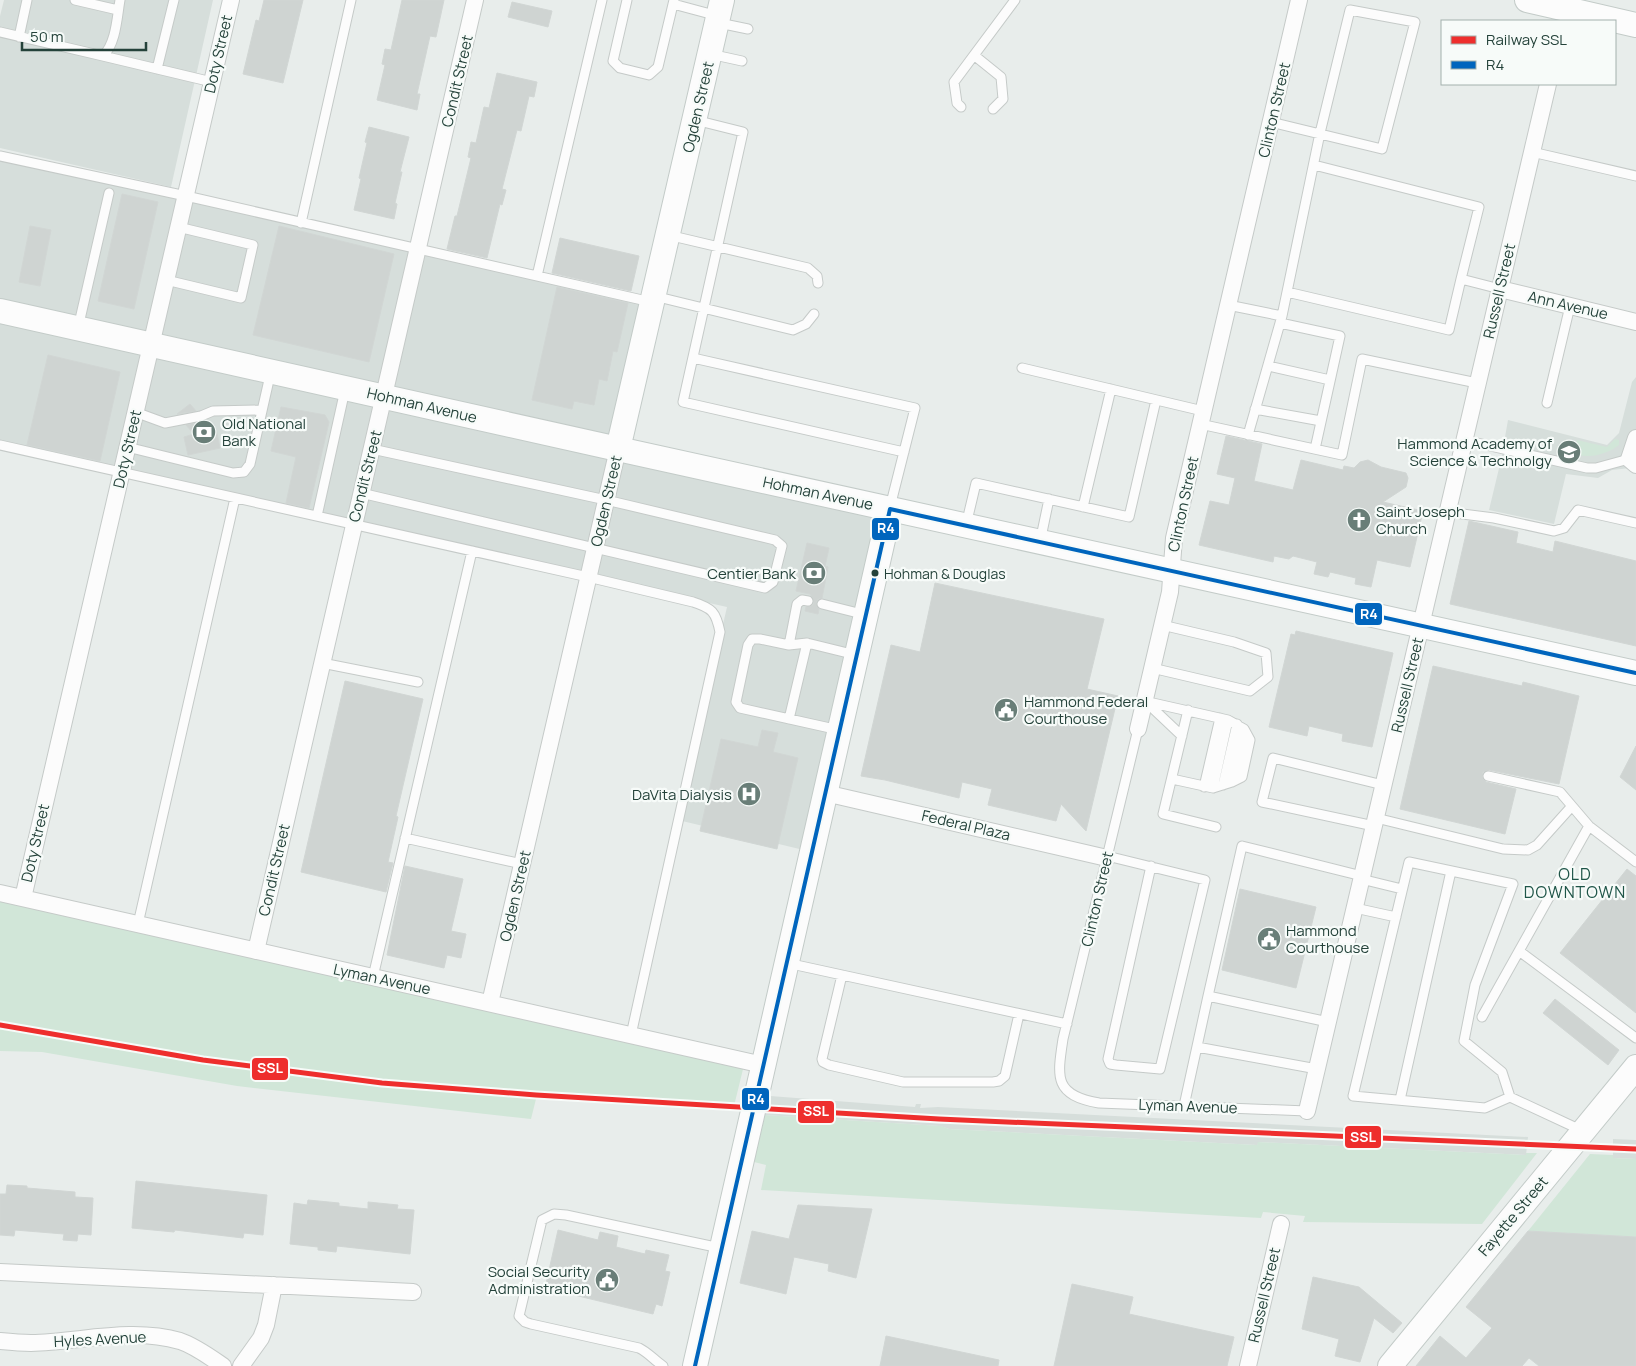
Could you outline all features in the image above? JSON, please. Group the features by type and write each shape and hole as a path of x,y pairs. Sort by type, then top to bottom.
{"street":[{"name":"Doty Street","path":"23,898 231,0"},
{"name":"Condit Street","path":"256,951 475,0"},
{"name":"Clinton Street","path":"1138,729 1170,592 1174,538 1299,0"},
{"path":"1527,0 1564,15 1600,20"},
{"name":"Ogden Street","path":"490,1003 719,13"},
{"path":"1616,22 1636,25"},
{"name":"Russell Street","path":"1307,1111 1548,85"},
{"name":"Ann Avenue","path":"1500,289 1636,322"},
{"name":"Hohman Avenue","path":"0,311 1636,673"},
{"path":"1632,462 1636,438"},
{"path":"695,1366 890,509"},
{"name":"Federal Plaza","path":"825,792 1107,857"},
{"name":"Lyman Avenue","path":"0,893 763,1065"},
{"name":"Fayette Street","path":"1390,1366 1636,1067"},
{"name":"Russell Street","path":"1248,1366 1281,1224"},
{"path":"0,1272 413,1292"},
{"path":"241,1366 261,1338 266,1325 274,1285"},
{"name":"Hyles Avenue","path":"0,1341 30,1343 123,1335 159,1336 182,1342 223,1366"}],"lane":[{"path":"19,37 27,0"},
{"path":"75,0 118,10"},
{"path":"103,56 112,43 120,0"},
{"path":"157,69 174,0"},
{"path":"301,223 351,0"},
{"path":"537,276 602,0"},
{"path":"627,0 613,61 620,68 648,75 658,67 673,2 719,13 748,29"},
{"path":"960,106 957,103 954,82 1015,0"},
{"path":"1248,435 1281,319 1320,133 1350,10 1415,22 1382,149 1320,133 1271,122"},
{"path":"0,32 212,82"},
{"path":"710,54 742,61"},
{"path":"974,56 1002,77 1003,99 993,109"},
{"path":"695,120 743,132 683,402 904,452"},
{"path":"1532,152 1636,176"},
{"path":"0,156 186,196 537,276 704,308 792,330 806,324 814,314"},
{"path":"1287,292 1449,330 1479,207 1314,166"},
{"path":"78,328 109,193"},
{"path":"166,280 241,298 251,254 253,245 178,227"},
{"path":"668,235 808,268 817,276 818,283"},
{"path":"1461,279 1500,289"},
{"path":"1228,305 1340,336 1315,449"},
{"path":"1547,403 1570,306"},
{"path":"693,358 915,408 890,509"},
{"path":"1022,368 1156,400 1248,435 1342,455 1362,359 1478,383"},
{"path":"1268,366 1330,380"},
{"path":"128,446 233,472 244,472 250,464 271,371"},
{"path":"317,516 346,388"},
{"path":"1083,507 1111,389"},
{"path":"966,526 976,483 1129,517 1156,400"},
{"path":"1255,409 1321,421"},
{"path":"135,412 165,422 202,416 213,411 262,410"},
{"path":"1464,440 1587,468 1632,462"},
{"path":"0,447 588,577 707,607 715,614 720,632 631,1035"},
{"path":"361,493 765,588 774,582 782,546 775,540 606,500 372,449"},
{"path":"138,924 235,498"},
{"path":"1040,542 1049,499"},
{"path":"1447,512 1494,518 1554,531 1564,528 1578,510 1636,523"},
{"path":"373,977 472,551"},
{"path":"788,644 797,604 802,600 808,601"},
{"path":"822,604 866,615"},
{"path":"1152,668 1250,691 1268,677 1266,653 1234,642 1162,625"},
{"path":"839,730 740,708 736,702 748,645 752,640 760,639 788,644 806,643 856,655"},
{"path":"789,719 806,643"},
{"path":"322,663 418,682"},
{"path":"1144,700 1224,719 1241,727 1250,740 1242,776 1228,784 1208,788 1172,779"},
{"path":"1144,700 1182,736"},
{"path":"1188,710 1163,814 1216,827"},
{"path":"1208,788 1224,719"},
{"path":"1228,784 1241,727"},
{"name":"Clinton Street","path":"1071,1094 1059,1079 1059,1068 1067,1024 1138,729"},
{"path":"1383,785 1273,758 1262,802 1375,822 1503,849 1528,850 1537,844 1572,806"},
{"path":"1488,776 1560,792 1589,826 1636,862"},
{"path":"1482,1018 1589,826"},
{"path":"405,838 522,864"},
{"path":"1184,1106 1242,846 1402,889"},
{"path":"1107,857 1151,866 1205,880 1160,1069 1116,1066 1110,1064 1108,1059 1151,866"},
{"path":"1510,1097 1485,1108 1353,1096 1409,862 1513,884 1475,985 1464,1041 1502,1072 1510,1097 1583,1132"},
{"path":"1400,1100 1451,871"},
{"path":"1355,908 1396,917"},
{"path":"1519,951 1636,1038"},
{"path":"786,963 1067,1024"},
{"path":"842,975 822,1059 823,1062 830,1066 894,1080 913,1082 999,1081 1005,1076 1019,1014"},
{"path":"1208,996 1328,1022"},
{"path":"1197,1047 1317,1069"},
{"name":"Lyman Avenue","path":"1071,1094 1083,1100 1099,1103 1307,1111"},
{"path":"663,1366 647,1352 639,1348 531,1324 525,1322 519,1316 542,1220 554,1214 566,1215 722,1248"}],"shaded area":[{"path":"4,0 213,0 171,187 0,148 0,16"},
{"path":"0,152 652,303 618,449 890,509 812,852 678,820 727,607 0,445"},
{"name":"Hammond Academy of Science & Technolgy","path":"1636,377 1636,473 1630,468 1612,470 1598,478 1566,474 1554,524 1489,510 1508,420 1607,445 1619,433 1632,382"},
{"path":"770,1096 915,1107 916,1104 921,1104 920,1108 938,1107 1528,1137 1526,1155 1259,1142 1257,1145 949,1129 940,1126 765,1115"},
{"path":"1613,1139 1636,1140 1636,1159 1613,1158"}],"green space":[{"path":"1615,439 1619,440 1619,445 1610,451 1600,454 1578,455 1575,450 1577,440 1607,447"},
{"path":"0,895 745,1061 734,1106 537,1095 531,1119 237,1086 42,1052 0,1051"},
{"path":"765,1115 941,1126 949,1129 1257,1145 1258,1142 1526,1155 1526,1153 1537,1153 1482,1224 1303,1222 1305,1216 1263,1212 1261,1218 761,1190 766,1165 754,1162"},
{"path":"1590,1154 1636,1159 1636,1237 1528,1231"}],"building":[{"path":"264,0 303,0 283,83 243,74 256,20 259,21"},
{"path":"402,0 444,0 436,37 430,36 417,94 420,94 417,110 377,100 385,65 382,64 385,49 391,50"},
{"path":"512,2 552,11 548,27 508,17"},
{"path":"497,73 537,82 534,97 529,96 521,131 517,130 502,189 506,190 502,205 500,204 487,258 447,249 471,158 468,157 471,142 476,143 484,107 489,108"},
{"path":"369,127 409,137 400,172 402,172 395,203 397,204 394,219 354,210"},
{"path":"122,194 158,202 134,309 98,301"},
{"path":"30,226 51,230 40,286 19,282"},
{"path":"279,226 394,254 369,362 253,335"},
{"path":"560,238 639,256 631,291 552,273"},
{"path":"557,287 628,303 617,352 613,351 607,381 599,379 594,405 574,401 572,409 532,400"},
{"path":"48,355 120,372 100,461 27,445"},
{"path":"190,404 196,411 177,414"},
{"path":"281,407 325,415 329,422 309,508 286,503 296,457 271,451"},
{"name":"Old National Bank","path":"204,421 210,428 216,429 220,448 188,455 184,437 194,434 186,425"},
{"path":"1226,436 1262,444 1254,481 1293,490 1301,460 1343,470 1344,466 1354,468 1360,462 1368,460 1381,467 1406,473 1408,478 1406,487 1383,502 1423,511 1410,567 1377,560 1371,587 1355,584 1356,578 1330,572 1328,577 1314,574 1317,562 1293,556 1289,559 1274,556 1273,562 1199,545 1210,501 1229,505 1235,478 1217,474"},
{"path":"1469,521 1518,532 1516,543 1553,552 1555,541 1636,561 1636,646 1450,604"},
{"name":"Centier Bank","path":"807,543 829,548 825,566 828,567 822,598 818,599 816,603 819,609 818,614 805,611 806,607 813,605 814,602 810,594 796,591"},
{"name":"Hammond Federal Courthouse","path":"935,583 1104,619 1087,689 1118,696 1086,831 1061,804 1056,821 988,805 992,789 962,782 959,798 861,776 891,645 920,652"},
{"path":"1296,631 1393,653 1372,747 1342,741 1343,734 1309,726 1307,736 1269,727 1291,634 1295,635"},
{"path":"1433,666 1522,686 1523,682 1579,696 1559,784 1489,770 1483,772 1482,777 1486,782 1516,789 1505,834 1400,809"},
{"path":"345,681 423,699 396,816 398,817 388,862 393,863 386,892 301,872"},
{"name":"DaVita Dialysis","path":"762,730 778,733 773,752 798,758 777,849 700,831 721,739 758,747"},
{"path":"1636,746 1636,790 1620,777"},
{"path":"405,866 463,879 451,931 466,934 461,958 447,955 444,968 387,955"},
{"path":"1627,869 1636,876 1636,1013 1560,953"},
{"name":"Hammond Courthouse","path":"1240,889 1316,907 1296,988 1222,970"},
{"path":"1555,999 1619,1050 1608,1065 1543,1013"},
{"path":"136,1181 267,1195 263,1235 244,1233 243,1238 175,1230 174,1232 132,1228"},
{"path":"7,1185 75,1192 75,1197 93,1198 91,1235 78,1234 77,1241 63,1240 64,1234 15,1230 14,1236 0,1235 0,1194 6,1194"},
{"path":"308,1200 339,1203 339,1206 368,1209 368,1202 398,1205 397,1209 414,1210 410,1254 337,1246 336,1252 318,1250 318,1247 290,1244 294,1203 307,1205"},
{"path":"798,1205 872,1209 856,1278 828,1271 829,1264 794,1257 786,1294 740,1283 752,1231 789,1239"},
{"name":"Social Security Administration","path":"558,1230 598,1240 600,1232 618,1236 616,1247 645,1254 646,1250 669,1255 665,1271 670,1272 662,1306 656,1304 653,1314 545,1288"},
{"path":"1528,1231 1636,1237 1636,1366 1539,1366 1529,1358 1522,1366 1416,1366 1440,1336 1466,1358 1492,1328 1466,1307"},
{"path":"1313,1277 1359,1287 1402,1323 1393,1333 1374,1318 1360,1362 1335,1356 1339,1339 1302,1329"},
{"path":"1072,1284 1133,1297 1129,1314 1234,1337 1227,1366 1054,1366"},
{"path":"886,1336 999,1360 998,1366 880,1366"}],"rail line":[{"name":"SSL","path":"0,1025 203,1060 382,1083 536,1095 939,1119 1636,1149"}],"transit line":[{"name":"R4","path":"695,1366 890,509 1636,673"}],"place":[{"name":"Old National Bank","path":"204,432"},
{"name":"Hammond Academy of Science & Technolgy","path":"1569,452"},
{"name":"Saint Joseph Church","path":"1359,520"},
{"name":"Centier Bank","path":"814,573"},
{"name":"Hohman & Douglas","path":"875,573"},
{"name":"Hammond Federal Courthouse","path":"1006,710"},
{"name":"DaVita Dialysis","path":"749,794"},
{"name":"Hammond Courthouse","path":"1269,939"},
{"name":"Social Security Administration","path":"607,1280"}],"district":[{"name":"OLD DOWNTOWN","path":"1575,883"}]}
